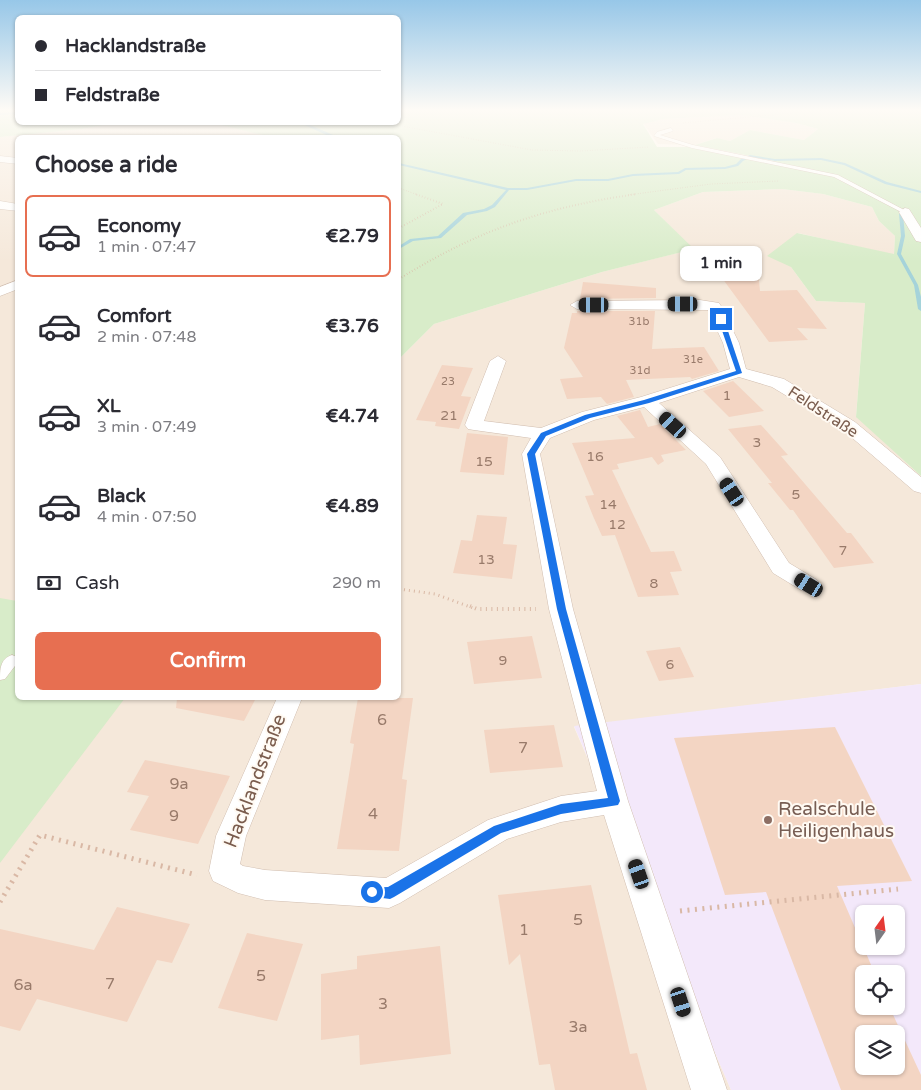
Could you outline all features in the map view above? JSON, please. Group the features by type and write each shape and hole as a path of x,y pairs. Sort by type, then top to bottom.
{"street":[{"path":"0,205 15,208"},
{"path":"905,212 921,238"},
{"path":"0,292 15,287"},
{"path":"498,361 474,425 543,434 588,416 647,401 740,372 728,335 714,306 700,304 577,305"},
{"name":"Feldstraße","path":"740,372 778,383 849,426 921,487"},
{"path":"647,401 713,461 781,568 809,585"},
{"path":"543,434 531,454 561,609 614,801 709,1090"},
{"name":"Hacklandstraße","path":"224,871 231,836 287,700"},
{"path":"224,871 238,879 266,885 390,893 498,829 561,809 614,801"}],"lane":[{"path":"756,160 836,176 905,212"},
{"path":"0,675 12,660"}],"path":[{"path":"401,278 481,234 534,214 568,205 717,182 786,182"},
{"path":"401,189 443,204 401,227"},
{"path":"401,588 434,594 477,609 561,609"},
{"path":"0,902 40,835 200,876 224,871"},
{"path":"688,910 898,888"}],"shaded area":[{"path":"0,160 15,160 15,700 401,700 401,357 434,324 602,272 693,249 654,210 703,192 782,189 823,194 872,207 879,221 895,236 894,255 798,233 791,267 816,301 865,303 856,416 921,476 921,684 574,727 731,1090 0,1090"},
{"name":"Realschule Heiligenhaus","path":"921,684 921,1090 731,1090 574,726"}],"green space":[{"path":"401,160 921,160 921,476 856,417 865,303 816,301 791,267 767,256 797,233 894,254 895,236 879,221 872,207 823,194 782,189 703,192 654,210 694,249 602,272 434,324 401,357"},
{"path":"0,598 15,601 15,700 123,700 0,863"}],"building":[{"path":"714,267 758,271 760,291 797,290 827,329 797,328 808,340 769,342"},
{"path":"583,282 656,288 656,298 580,299"},
{"path":"577,311 655,311 652,349 704,347 719,371 692,379 690,377 626,380 634,397 607,404 601,397 567,399 560,379 583,377 564,348 572,313 577,313"},
{"path":"442,365 473,368 461,396 471,397 459,429 435,426 436,422 416,420"},
{"path":"733,381 764,411 729,417 703,391"},
{"path":"640,410 648,427 660,424 686,450 661,455 664,461 658,465 652,457 617,464 619,469 612,470 651,552 674,551 682,571 670,572 679,595 638,597 615,535 602,536 593,516 585,496 594,495 572,443 635,438 617,416"},
{"path":"761,425 788,455 781,456 847,533 851,533 874,563 834,568 793,510 790,510 768,483 772,483 728,429"},
{"path":"467,433 508,437 504,475 460,472"},
{"path":"477,515 507,517 503,544 517,545 512,579 453,573 461,540 472,541"},
{"path":"532,636 542,678 474,684 467,642"},
{"path":"680,647 694,677 659,681 646,651"},
{"path":"401,698 413,698 402,779 407,780 399,851 337,849 354,744 350,743 358,700 401,700"},
{"path":"177,700 255,700 244,721 176,708"},
{"path":"554,725 563,767 490,773 484,730"},
{"path":"835,727 912,881 837,886 855,928 855,955 867,955 871,965 855,965 855,1015 893,1015 898,1025 855,1025 855,1075 905,1075 905,1040 921,1075 921,1090 841,1090 766,892 725,895 674,738"},
{"path":"145,760 230,776 198,844 130,830 149,796 127,792"},
{"path":"591,885 630,1054 637,1053 647,1090 555,1090 550,1064 539,1065 520,954 509,965 498,895"},
{"path":"117,907 190,924 172,963 157,960 127,1022 37,999 20,1031 0,1026 0,929 94,950"},
{"path":"247,933 303,944 277,1021 218,1008"},
{"path":"440,946 451,1054 360,1065 359,1035 321,1040 321,974 357,969 357,956"}],"waterway":[{"path":"508,189 527,189 576,180 608,180 633,175 679,173 685,169 725,168 737,165 742,160"},
{"path":"774,160 781,160"},
{"path":"825,160 845,164 886,183 921,192"},
{"path":"401,164 508,189"},
{"path":"401,247 412,240 439,237 465,214 486,210 493,206 508,189"},
{"path":"901,214 903,236 899,254 916,285 921,309"}],"place":[{"name":"Realschule Heiligenhaus","path":"768,820"}],"route":[{"path":"372,892 390,893 460,854 498,829 561,809 614,801 561,609 531,454 543,434 588,416 647,401 740,372 721,319"}]}
